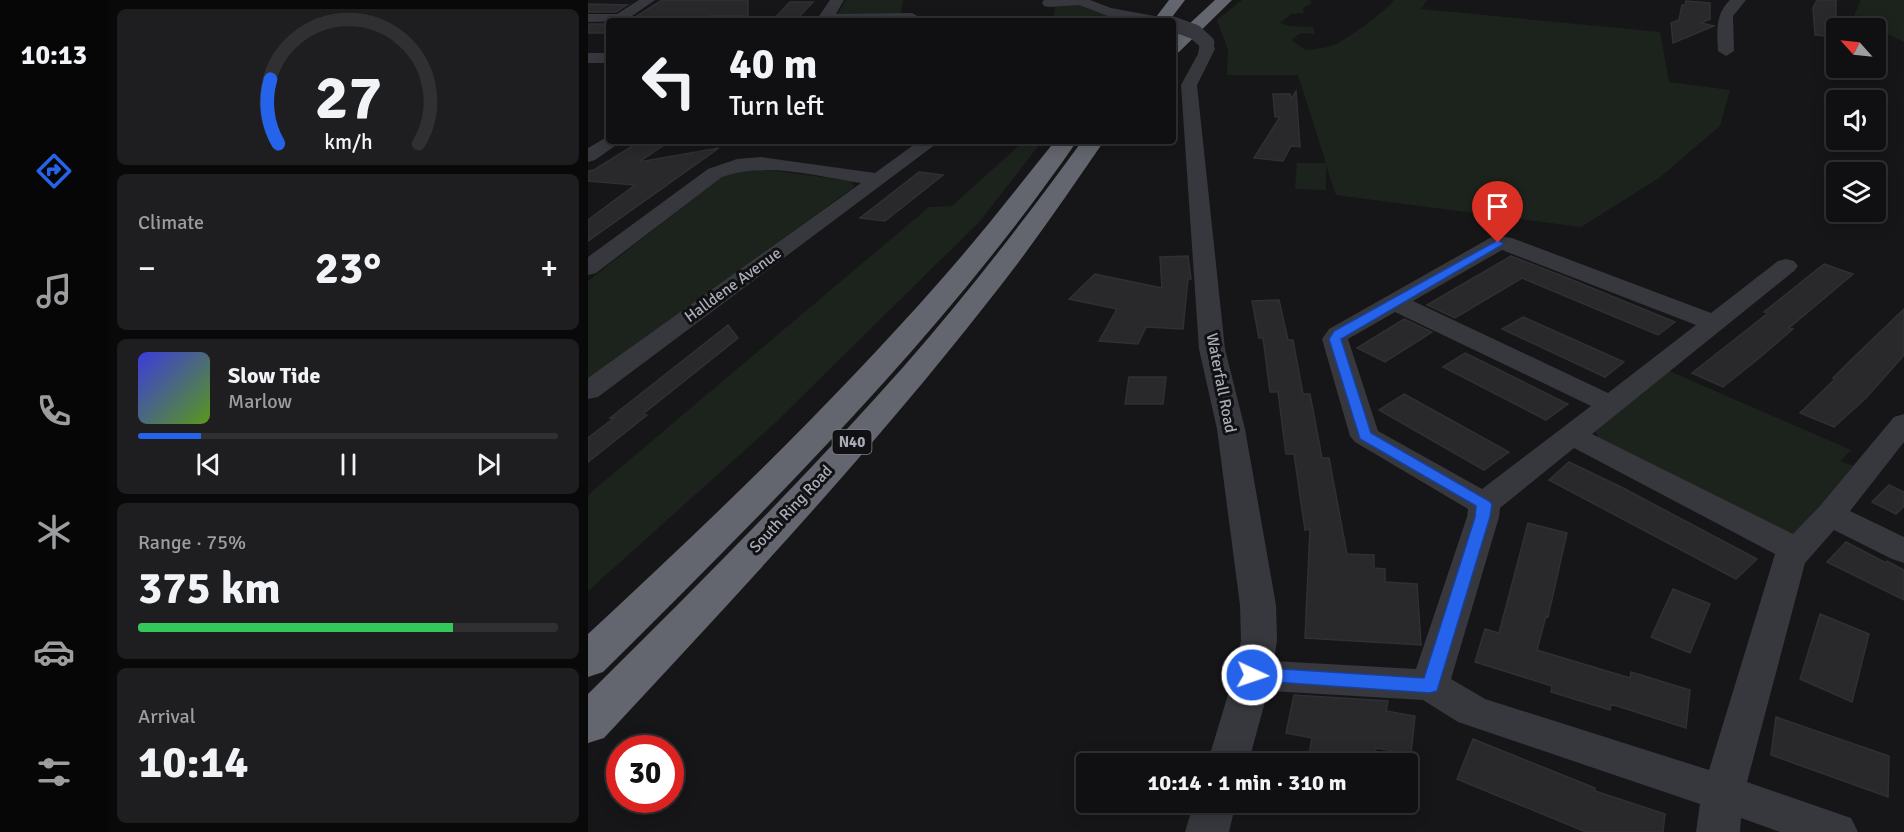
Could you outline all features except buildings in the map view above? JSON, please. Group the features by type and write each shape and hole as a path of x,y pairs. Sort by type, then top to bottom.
{"highway":[{"path":"1163,18 1177,0"},
{"path":"1172,18 1190,0"},
{"path":"1176,33 1206,0"},
{"path":"1176,45 1224,0"},
{"name":"South Ring Road","path":"588,660 765,486 877,369 951,286 1064,144"},
{"name":"South Ring Road","path":"588,724 805,495 902,387 1016,246 1091,144"}],"street":[{"path":"588,18 620,18 648,0"},
{"path":"836,18 826,16 837,0"},
{"path":"1049,7 1078,0 1100,10 1144,18"},
{"path":"1726,51 1726,11 1738,0"},
{"path":"911,18 915,2"},
{"name":"Waterfall Road","path":"1176,25 1195,32 1207,43 1207,54 1190,79 1190,94 1212,349 1231,429 1258,605 1259,640 1252,675 1230,753"},
{"path":"588,58 606,58"},
{"path":"588,156 607,144"},
{"name":"Halldene Avenue","path":"588,391 927,144"},
{"path":"588,268 715,173 737,165 761,163 878,179"},
{"path":"1484,504 1369,439 1362,431 1335,339 1338,334 1498,243 1504,243 1714,323"},
{"path":"1430,686 1483,517 1484,504 1786,266"},
{"path":"1394,302 1611,405"},
{"path":"1721,813 1789,559 1830,514 1904,423"},
{"path":"1572,435 1796,549"},
{"path":"1830,514 1904,551"},
{"path":"1252,675 1430,686 1449,699 1480,714 1721,813 1836,832"},
{"path":"1206,832 1212,813"}],"shaded area":[{"path":"846,0 903,0 901,14 837,15"},
{"path":"1242,0 1310,0 1312,3 1303,8 1304,13 1291,14 1280,23 1289,26 1313,27 1315,34 1301,33 1291,40 1306,50 1328,47 1340,42 1375,18 1394,0 1427,0 1421,9 1660,32 1669,82 1730,90 1720,126 1659,178 1581,227 1336,195 1326,165 1326,190 1295,189 1297,163 1326,163 1298,75 1227,75 1228,50 1217,20"},
{"path":"1861,0 1904,0 1904,42 1886,34 1886,18 1853,18"},
{"path":"1075,3 1109,16 1121,18 1053,18 1055,6"},
{"path":"1021,144 1040,144 981,220 775,423 588,591 588,495 929,207 952,206"},
{"path":"752,168 843,180 852,182 854,187 588,380 588,281 724,175"},
{"path":"1667,370 1851,450 1840,461 1853,466 1794,537 1604,445 1594,430"}],"route":[{"path":"1252,675 1430,686 1483,517 1484,504 1365,436 1335,339 1338,334 1498,243"}]}
